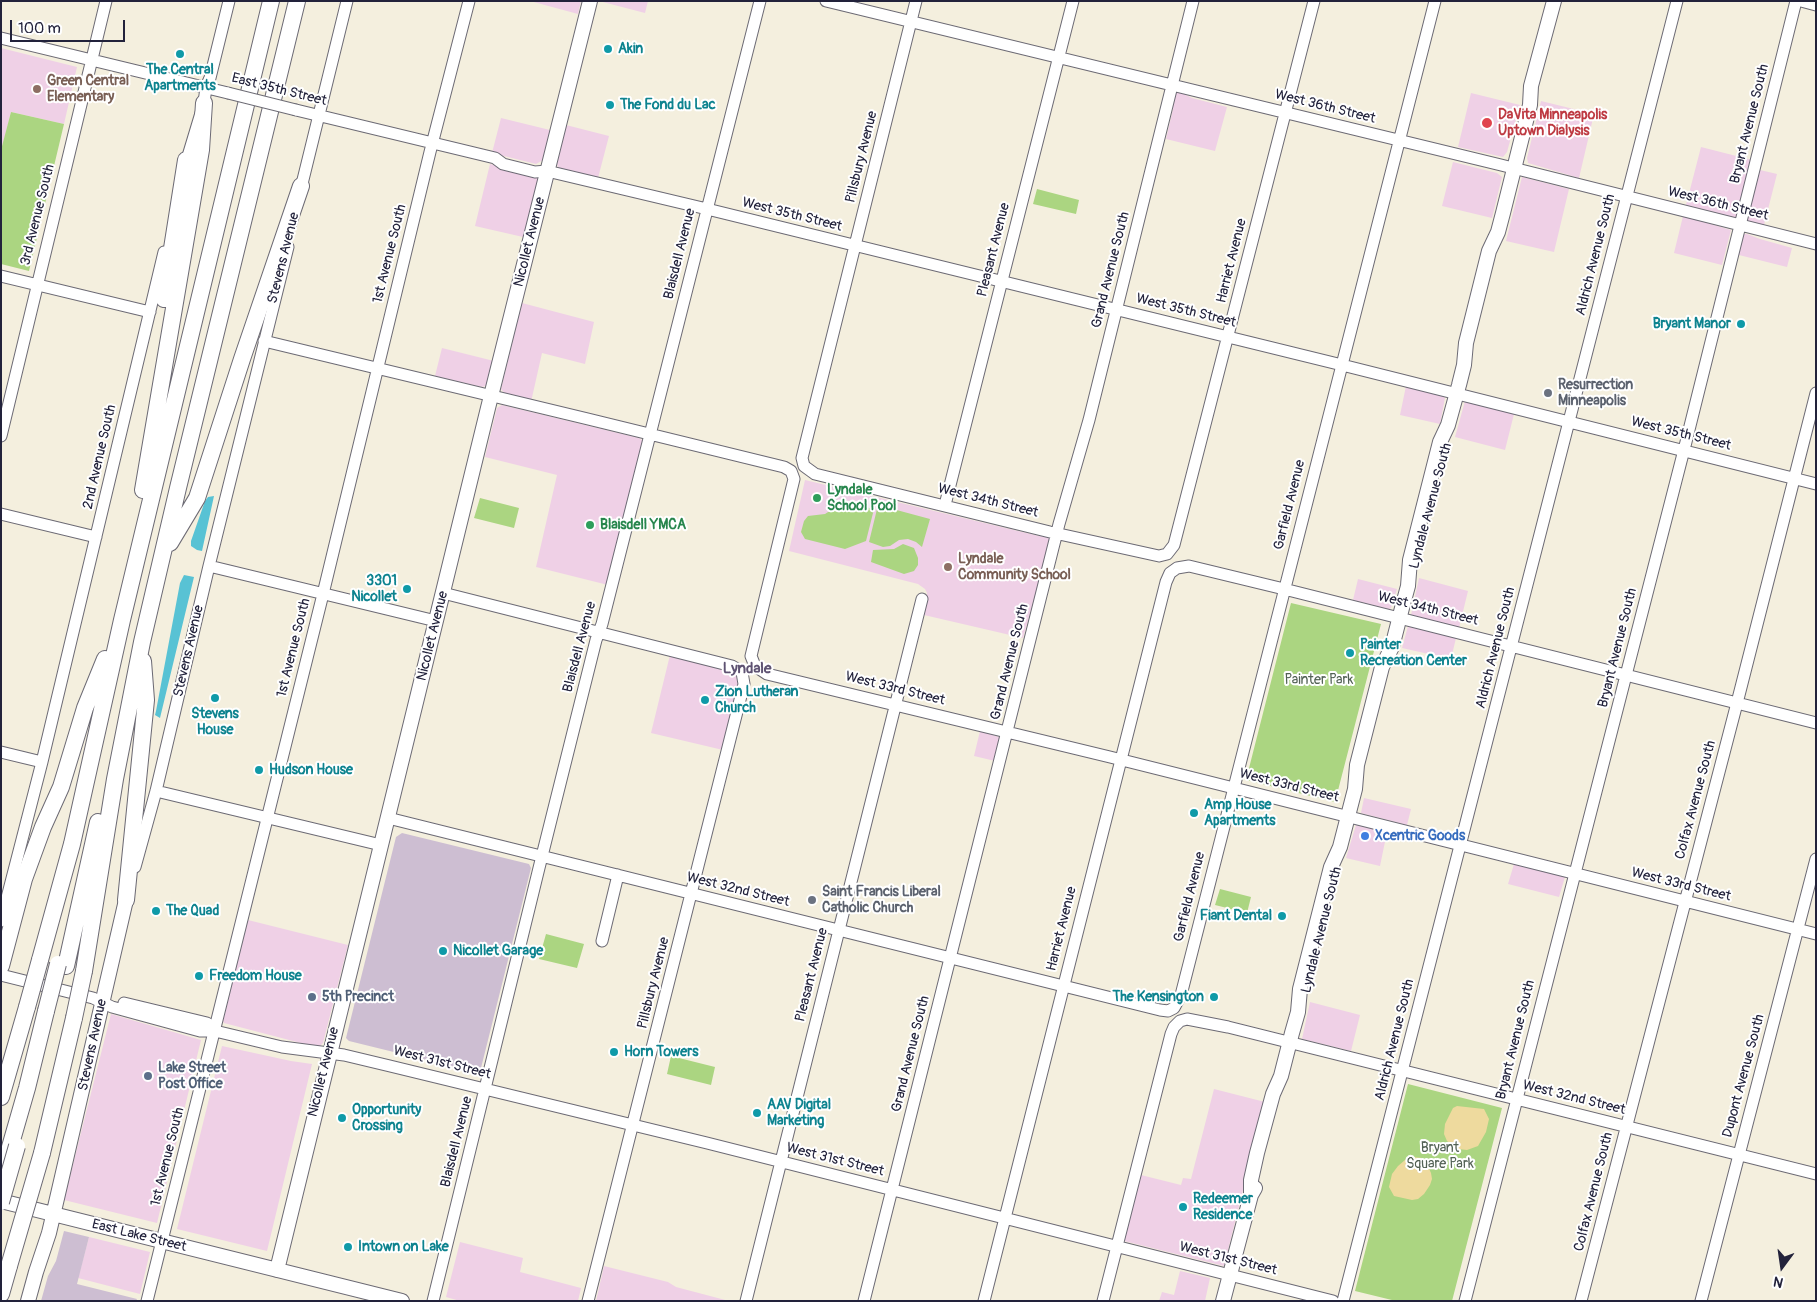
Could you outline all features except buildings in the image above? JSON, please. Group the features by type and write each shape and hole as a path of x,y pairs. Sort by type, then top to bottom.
{"highway":[{"path":"1,1097 72,844 122,620 271,1"},
{"path":"1,1294 42,1153 74,1018 84,971 115,779 142,642 297,1"},
{"path":"146,468 201,150 205,95"},
{"path":"136,562 155,360 186,160"},
{"path":"162,556 197,498 301,186"},
{"path":"1,966 24,879 60,787 85,708 122,620"},
{"path":"126,900 146,700 142,642"},
{"path":"1,1201 97,824 115,779"},
{"path":"62,965 73,893 72,844"},
{"path":"1,1178 14,1145"}],"main road":[{"name":"Nicollet Avenue","path":"277,1270 491,396 590,1"},
{"name":"Lyndale Avenue South","path":"1223,1301 1251,1195 1251,1180 1272,1094 1281,1076 1290,1043 1298,1012 1300,990 1331,867 1340,847 1355,789 1356,770 1382,667 1392,647 1408,586 1409,566 1440,442 1448,426 1464,365 1472,348 1497,253 1498,232 1530,105 1530,90 1554,1"},
{"name":"Lyndale Avenue South","path":"1530,105 1537,93 1561,1"},
{"name":"Stevens Avenue","path":"28,1301 49,1232 97,1032 102,1001 126,900"},
{"name":"East Lake Street","path":"1,1201 402,1301"}],"street":[{"name":"3rd Avenue South","path":"1,436 36,284 106,1"},
{"name":"2nd Avenue South","path":"1,921 42,762 186,160 210,78 229,1"},
{"name":"Stevens Avenue","path":"126,900 156,791 347,1"},
{"name":"1st Avenue South","path":"147,1301 268,819 284,746 469,1"},
{"name":"Blaisdell Avenue","path":"433,1301 542,856 760,1"},
{"name":"West 36th Street","path":"826,1 1514,168 1816,244"},
{"name":"Pillsbury Avenue","path":"804,466 802,458 916,1"},
{"name":"Pleasant Avenue","path":"946,505 1073,1"},
{"name":"Grand Avenue South","path":"864,1301 1057,534 1117,310 1193,1"},
{"name":"Harriet Avenue","path":"1167,554 1174,545 1314,1"},
{"name":"Garfield Avenue","path":"1168,1011 1174,1008 1180,995 1435,1"},
{"name":"Aldrich Avenue South","path":"1343,1301 1677,1"},
{"name":"Bryant Avenue South","path":"1465,1301 1684,450 1796,1"},
{"path":"1801,1 1816,5"},
{"name":"East 35th Street","path":"1,38 92,60 205,95 228,93 495,158 503,164 528,170 548,168"},
{"name":"West 35th Street","path":"548,168 855,246 1341,364 1816,484"},
{"path":"1,276 150,312"},
{"path":"264,341 650,434"},
{"name":"Colfax Avenue South","path":"1581,1301 1816,393"},
{"name":"West 33rd Street","path":"650,434 784,467 791,471 794,479 751,656 755,666 767,674 1120,759 1816,934"},
{"name":"West 34th Street","path":"804,466 815,474 1057,534 1149,555 1159,556 1167,554"},
{"path":"1,514 96,537"},
{"path":"209,566 436,621"},
{"name":"West 34th Street","path":"1177,568 1189,566 1284,589 1816,723"},
{"name":"Harriet Avenue","path":"984,1301 1166,582 1170,574 1177,568"},
{"path":"443,593 599,632"},
{"name":"Pleasant Avenue","path":"746,1301 894,704 922,599"},
{"name":"Pillsbury Avenue","path":"588,1301 744,684 742,672 732,666 599,632"},
{"path":"1,752 42,762"},
{"path":"156,791 381,845"},
{"name":"West 32nd Street","path":"388,818 1168,1011"},
{"name":"Dupont Avenue South","path":"1701,1301 1816,859"},
{"path":"602,941 618,875"},
{"name":"West 31st Street","path":"1,975 102,1001 112,1006 200,1031 215,1031 282,1047 329,1053 485,1089 1333,1301"},
{"name":"West 32nd Street","path":"1117,1247 1171,1034 1174,1027 1180,1021 1187,1018 1816,1174"},
{"path":"1103,1301 1117,1247"}],"shaded area":[{"path":"530,1 581,1 578,14"},
{"path":"599,1 648,1 645,13"},
{"name":"Green Central Elementary","path":"1,48 77,67 64,124 11,112 1,152"},
{"path":"1177,92 1227,107 1215,151 1166,139 1173,109 1172,101 1174,94"},
{"path":"1471,93 1520,105 1507,152 1503,157 1458,147"},
{"path":"1541,101 1594,114 1579,178 1528,163 1527,158"},
{"path":"501,118 550,130 543,160 536,164 492,153"},
{"path":"566,125 609,136 598,178 561,170 558,167 557,164"},
{"path":"1701,147 1752,160 1736,219 1722,217 1714,212 1686,205"},
{"path":"1453,162 1497,173 1502,177 1492,218 1442,206"},
{"path":"490,164 534,175 538,178 523,237 475,226"},
{"path":"1760,170 1777,174 1764,225 1753,226 1748,223 1747,219"},
{"path":"1522,177 1569,189 1554,252 1506,241"},
{"path":"1683,216 1731,230 1722,265 1674,253"},
{"path":"1743,234 1792,248 1787,267 1739,255 1738,243"},
{"path":"522,303 594,322 585,364 542,353 531,402 506,395 501,389"},
{"path":"442,348 494,361 488,385 482,387 435,376"},
{"path":"1406,386 1445,398 1440,424 1400,415"},
{"path":"1465,401 1514,414 1505,450 1455,437"},
{"path":"502,405 639,438 643,441 608,585 536,567 557,475 485,457 497,408"},
{"name":"Lyndale Community School","path":"805,480 1039,536 1050,537 1051,540 1023,638 924,615 927,593 918,584 789,551"},
{"path":"1419,578 1468,591 1459,628 1411,615"},
{"path":"1358,579 1397,589 1391,608 1353,600"},
{"path":"1408,626 1456,638 1451,659 1402,648"},
{"path":"670,655 735,671 740,679 723,750 651,733"},
{"path":"980,731 1002,738 995,761 974,756"},
{"path":"1364,798 1411,809 1407,825 1361,813"},
{"path":"1356,825 1387,832 1380,866 1346,858"},
{"name":"Nicollet Garage","path":"402,833 529,864 531,868 481,1068 475,1072 349,1041 346,1038 396,837"},
{"path":"1514,864 1565,877 1559,897 1508,884"},
{"path":"248,920 348,945 323,1043 320,1046 316,1047 224,1023"},
{"path":"1310,1002 1360,1015 1351,1051 1302,1039"},
{"path":"111,1014 201,1040 157,1223 64,1200"},
{"path":"222,1046 312,1064 267,1251 177,1229"},
{"path":"1214,1089 1265,1102 1224,1266 1124,1241 1141,1175 1181,1185 1183,1178 1191,1179"},
{"path":"64,1231 89,1237 77,1284 137,1299 136,1301 41,1301 48,1276 56,1261"},
{"path":"89,1237 150,1252 140,1294 78,1278"},
{"path":"460,1242 523,1258 520,1272 581,1288 578,1301 460,1301 446,1297"},
{"path":"604,1266 668,1282 676,1287 729,1301 596,1301"},
{"path":"1180,1271 1210,1278 1205,1301 1159,1301 1162,1292 1174,1295"}],"green space":[{"path":"11,112 64,124 29,271 1,264 1,150"},
{"path":"1037,189 1079,200 1076,214 1033,204"},
{"path":"480,498 519,508 514,528 474,518"},
{"path":"844,502 874,509 866,541 845,549 805,539 801,532 804,521 808,516 825,514"},
{"path":"878,505 930,519 922,547 908,539 899,540 890,546 883,547 869,542"},
{"path":"903,544 914,548 918,558 918,565 914,571 904,574 871,562 873,550 894,549"},
{"name":"Painter Park","path":"1291,603 1381,624 1335,802 1246,780"},
{"path":"1220,889 1251,897 1247,913 1215,905"},
{"path":"546,934 584,944 577,968 539,959"},
{"path":"671,1056 715,1067 711,1085 667,1074"},
{"name":"Bryant Square Park","path":"1408,1084 1502,1108 1452,1301 1396,1301 1355,1291"}],"sand":[{"path":"1457,1106 1484,1109 1489,1119 1486,1132 1478,1146 1467,1150 1458,1149 1447,1141 1444,1134 1445,1124 1453,1108"},
{"path":"1413,1157 1422,1158 1426,1162 1431,1173 1430,1185 1418,1199 1412,1200 1394,1196 1389,1187 1392,1174 1405,1160"}],"water":[{"path":"214,496 202,551 197,550 191,546 191,541 205,501 208,497"},
{"path":"184,575 194,577 160,718 155,715 180,583"}],"place":[{"name":"Akin","path":"608,49"},
{"name":"The Central Apartments","path":"180,54"},
{"name":"Green Central Elementary","path":"37,89"},
{"name":"The Fond du Lac","path":"610,105"},
{"name":"DaVita Minneapolis Uptown Dialysis","path":"1487,123"},
{"name":"Bryant Manor","path":"1741,324"},
{"name":"Resurrection Minneapolis","path":"1548,393"},
{"name":"Lyndale School Pool","path":"817,498"},
{"name":"Blaisdell YMCA","path":"590,525"},
{"name":"Lyndale Community School","path":"948,567"},
{"name":"3301 Nicollet","path":"407,589"},
{"name":"Painter Recreation Center","path":"1350,653"},
{"name":"Stevens House","path":"215,698"},
{"name":"Zion Lutheran Church","path":"705,700"},
{"name":"Hudson House","path":"259,770"},
{"name":"Amp House Apartments","path":"1194,813"},
{"name":"Xcentric Goods","path":"1365,836"},
{"name":"Saint Francis Liberal Catholic Church","path":"812,900"},
{"name":"The Quad","path":"156,911"},
{"name":"Fiant Dental","path":"1282,916"},
{"name":"Nicollet Garage","path":"443,951"},
{"name":"Freedom House","path":"199,976"},
{"name":"5th Precinct","path":"312,997"},
{"name":"The Kensington","path":"1214,997"},
{"name":"Horn Towers","path":"614,1052"},
{"name":"Lake Street Post Office","path":"148,1076"},
{"name":"AAV Digital Marketing","path":"757,1113"},
{"name":"Opportunity Crossing","path":"342,1118"},
{"name":"Redeemer Residence","path":"1183,1207"},
{"name":"Intown on Lake","path":"348,1247"}],"district":[{"name":"Lyndale","path":"747,669"}]}
